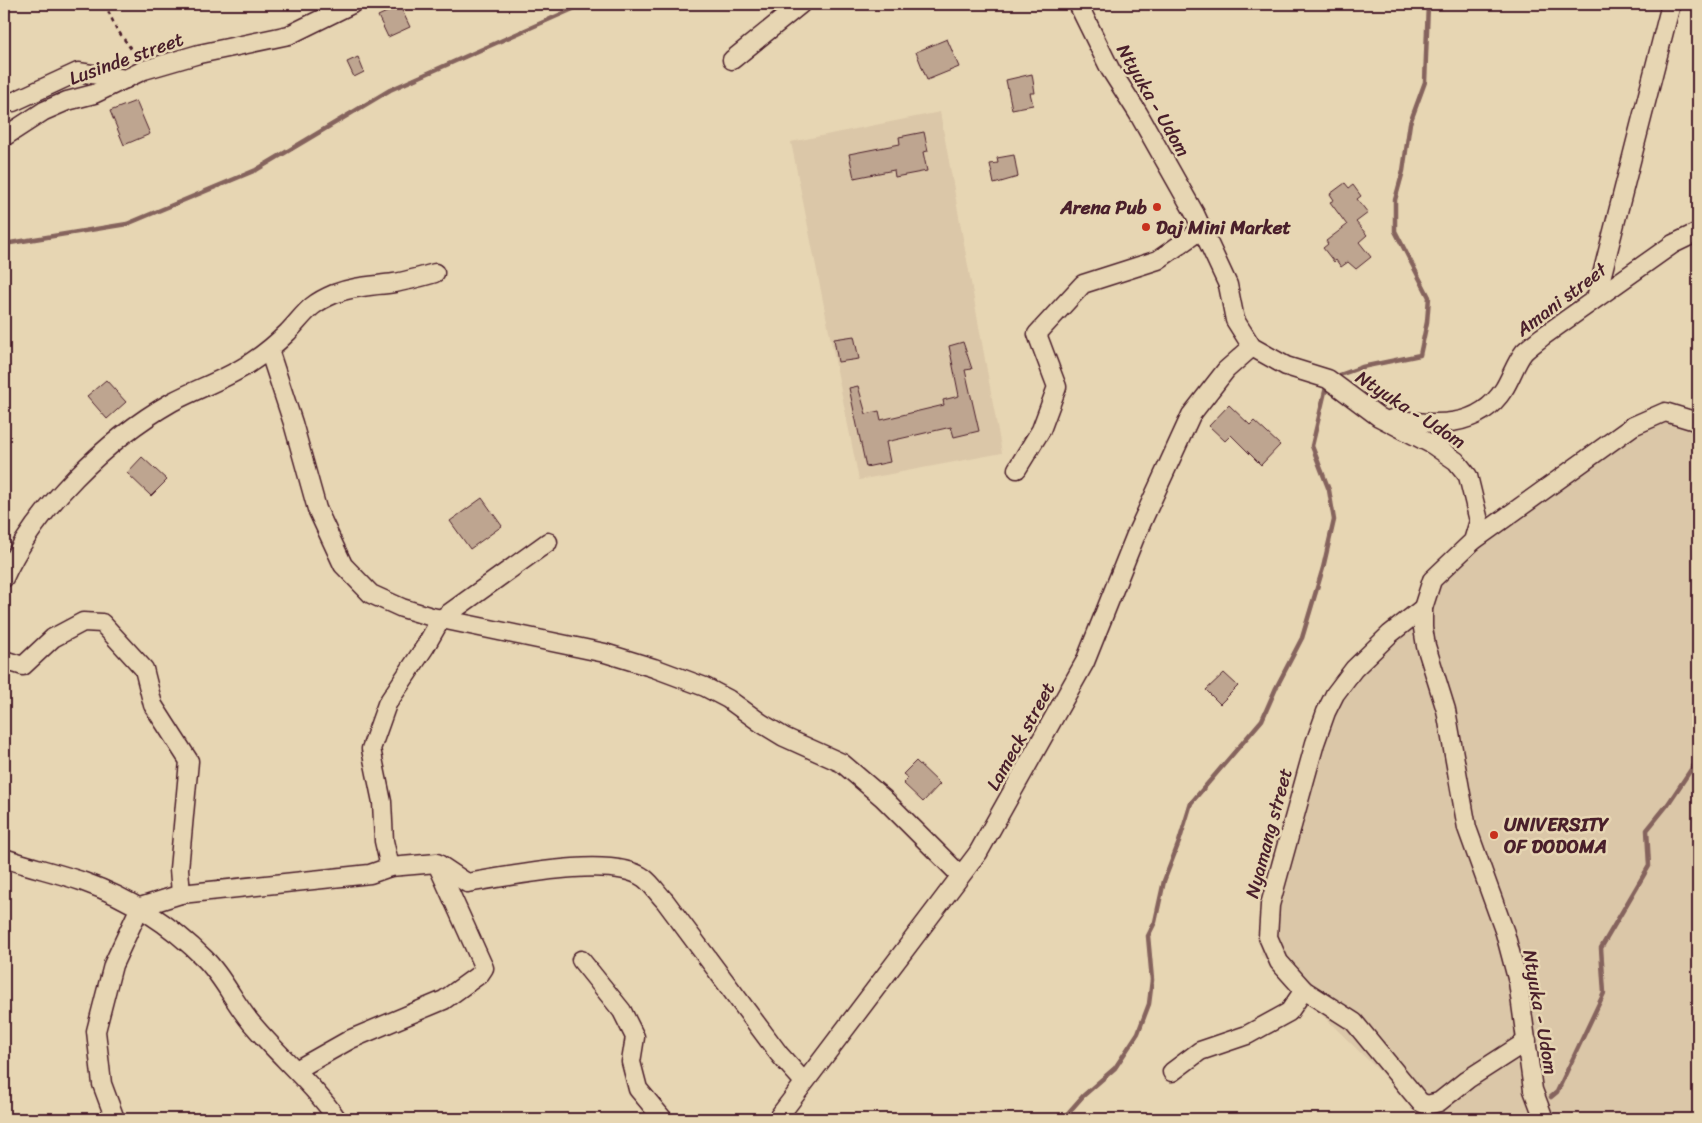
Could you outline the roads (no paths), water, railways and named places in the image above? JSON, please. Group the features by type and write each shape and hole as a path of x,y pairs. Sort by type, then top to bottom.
{"street":[{"name":"Lusinde street","path":"4,137 44,112 67,101 94,94 144,70 199,54 289,35 352,4"},
{"path":"732,60 801,4"},
{"name":"Ntyuka - Udom","path":"1078,4 1110,68 1138,113 1202,229 1228,285 1235,320 1252,348 1286,366 1328,379 1379,418 1441,450 1456,461 1468,476 1479,522 1473,541 1432,580 1423,608 1423,628 1426,646 1446,710 1467,828 1505,933 1518,982 1534,1090 1544,1119"},
{"path":"1596,298 1671,4"},
{"path":"4,100 13,102 78,72 127,79"},
{"path":"1017,470 1041,430 1057,387 1037,334 1083,284 1158,260 1202,229"},
{"name":"Amani street","path":"1379,418 1430,424 1457,423 1478,414 1495,402 1524,353 1596,298 1673,244 1698,232"},
{"path":"4,578 12,559 56,498 116,441 145,418 201,387 248,365 269,350 311,306 335,294 364,285 395,283 434,273"},
{"name":"Lameck street","path":"777,1119 978,852 1002,813 1010,793 1085,662 1135,537 1191,415 1226,370 1252,348"},
{"path":"269,350 293,423 317,509 342,565 371,594 402,608 441,619 605,654 654,668 705,687 728,699 776,732 842,763 883,798 960,875"},
{"path":"1473,541 1633,426 1665,412 1698,422"},
{"path":"390,867 384,841 382,802 372,749 387,704 425,647 441,619 548,542"},
{"name":"Nyamang street","path":"1423,608 1390,634 1354,669 1335,694 1315,743 1270,905 1268,937 1280,962 1304,990 1354,1022 1420,1102 1427,1105 1431,1112 1439,1102 1468,1079 1527,1041"},
{"path":"4,660 22,666 53,638 83,622 102,623 144,669 153,705 189,761 179,869 181,894"},
{"path":"4,858 85,882 140,907 204,958 226,982 247,1018 296,1070 337,1119"},
{"path":"296,1070 351,1040 444,1000 480,974 484,968 437,864"},
{"path":"115,1119 102,1084 96,1032 113,965 140,907 181,894 370,874 390,867 437,864 467,882 590,866 620,870 644,878 671,909 779,1054 804,1082"},
{"path":"581,960 622,1011 635,1037 631,1062 638,1089 663,1119"},
{"path":"1172,1072 1200,1051 1247,1035 1289,1012 1304,990"}],"waterway":[{"path":"4,244 127,224 256,170 390,90 584,4"},
{"path":"1334,377 1362,367 1420,355 1427,322 1429,297 1395,231 1395,200 1403,171 1410,123 1425,82 1428,4"},
{"path":"1065,1119 1083,1096 1115,1068 1138,1033 1149,1004 1152,980 1148,936 1155,922 1164,881 1191,803 1262,720 1302,638 1323,568 1334,520 1329,490 1312,446 1327,383"},
{"path":"1551,1097 1557,1092 1604,993 1601,948 1649,866 1647,830 1668,804 1698,759"},
{"path":"1524,1119 1528,1116"}],"place":[{"name":"Arena Pub","path":"1157,207"},
{"name":"Daj Mini Market","path":"1146,227"},
{"name":"UNIVERSITY OF DODOMA","path":"1494,835"}]}
